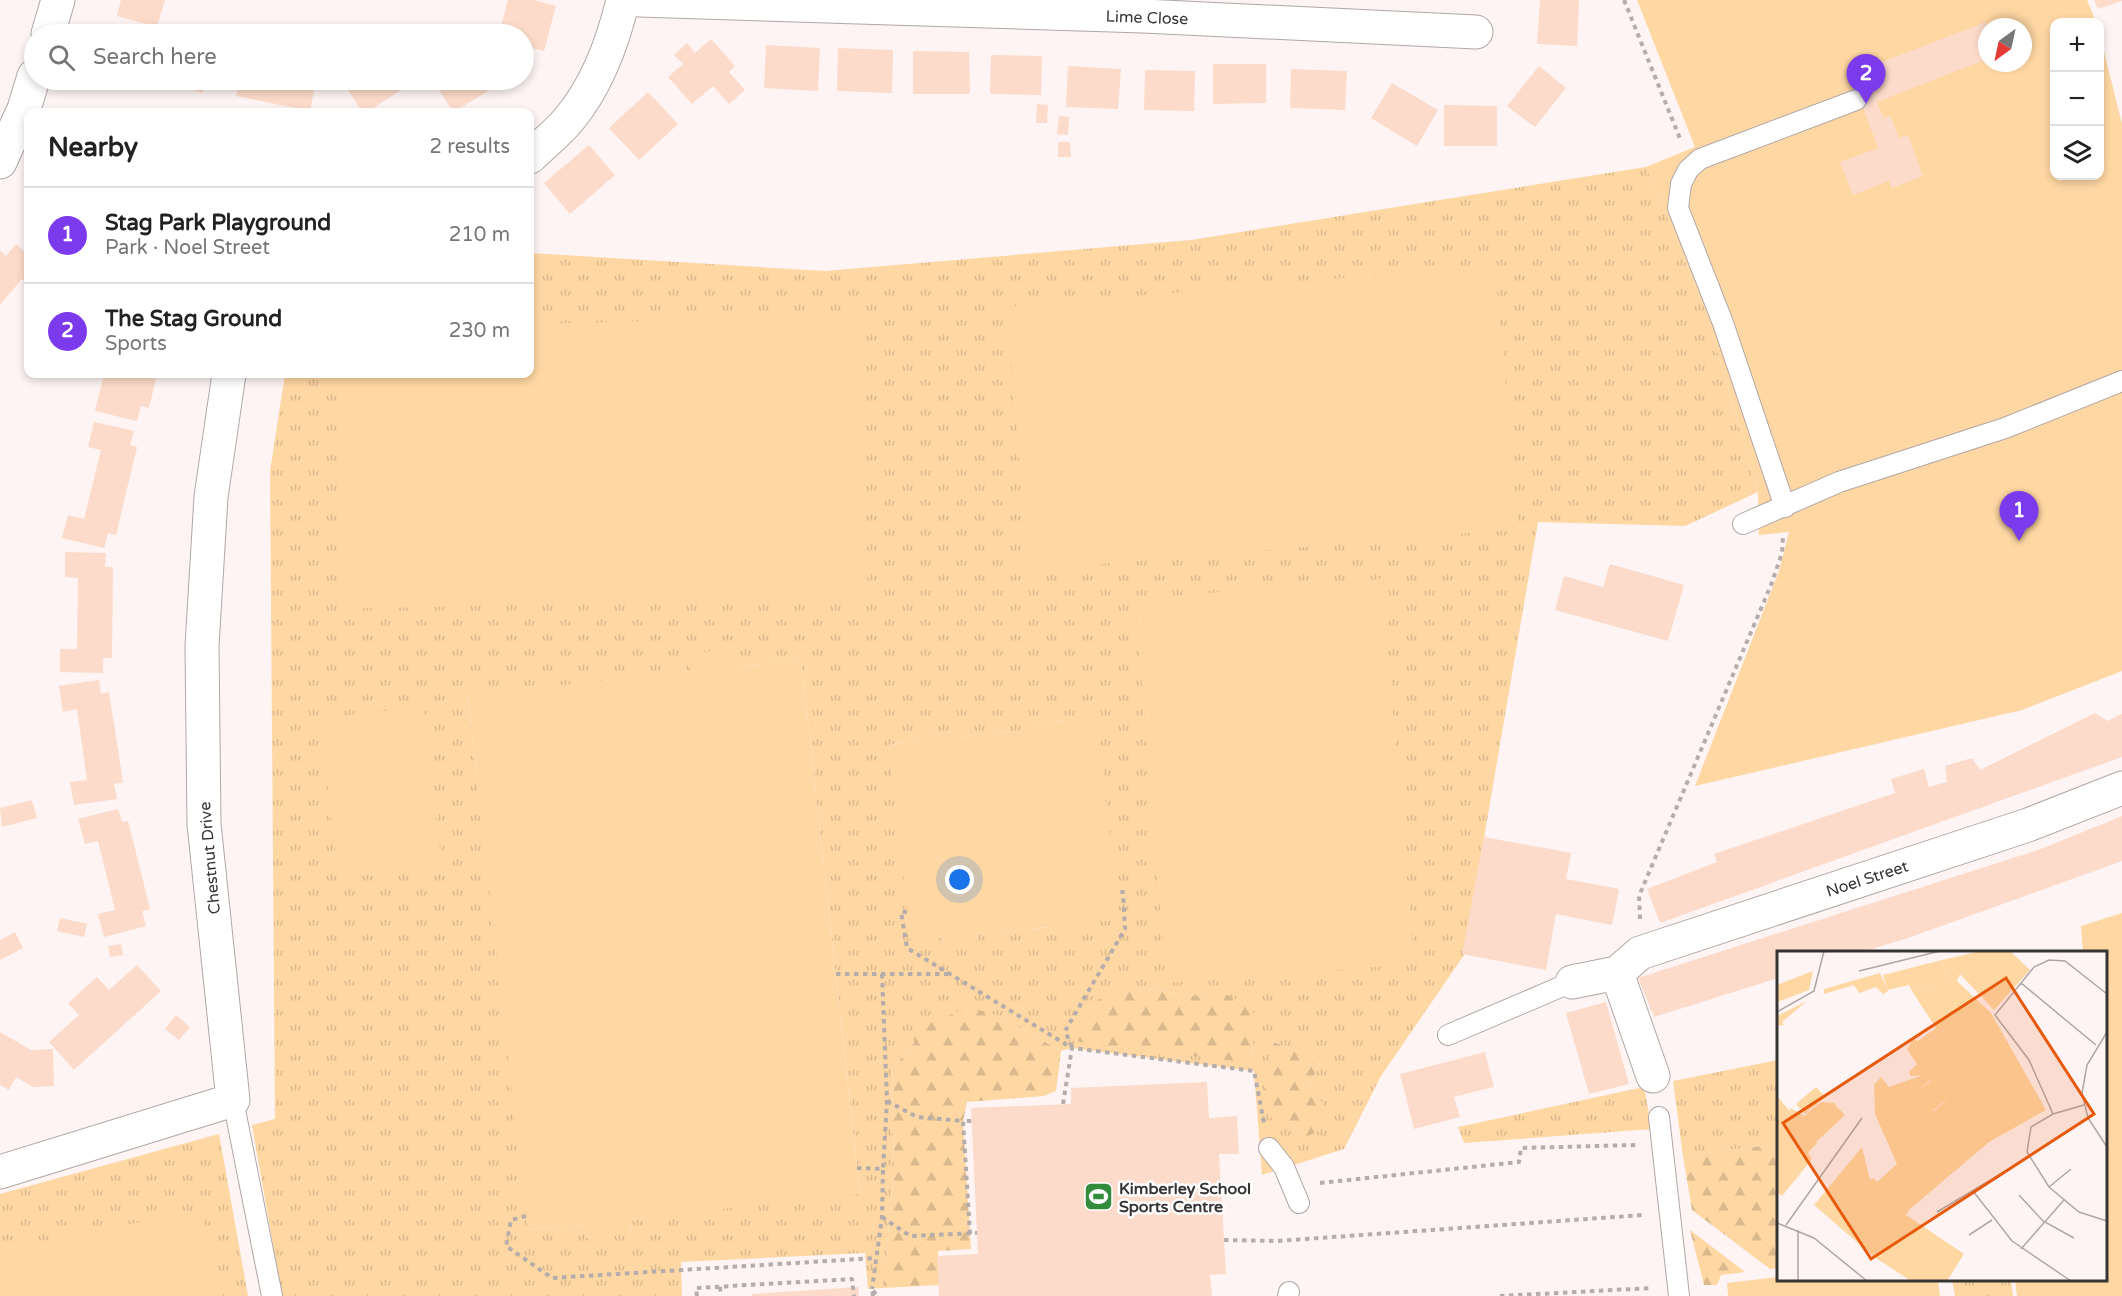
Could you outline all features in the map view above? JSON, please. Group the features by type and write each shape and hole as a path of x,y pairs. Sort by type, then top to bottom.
{"street":[{"path":"51,24 58,0"},
{"path":"534,153 570,119 592,83 613,42 623,0"},
{"name":"Lime Close","path":"639,0 1143,8 1476,32"},
{"path":"29,108 32,90"},
{"path":"0,162 24,120"},
{"name":"Chestnut Drive","path":"229,378 211,497 202,646 204,825 233,1100"},
{"name":"Noel Street","path":"1572,982 2028,825 2122,788"},
{"path":"1629,963 1653,1076"},
{"path":"0,1172 233,1100"}],"lane":[{"path":"1785,507 1724,322 1678,208 1681,184 1688,170 1700,159 1856,100"},
{"path":"1743,524 1839,482 2005,428 2122,381"},
{"path":"1448,1035 1572,982"},
{"path":"233,1100 272,1296"},
{"path":"1659,1117 1670,1213 1672,1292"},
{"path":"1269,1148 1284,1167 1296,1195"}],"path":[{"path":"1624,0 1685,151 1688,170"},
{"path":"1629,963 1639,896 1771,585 1782,553 1785,507"},
{"path":"1063,1104 1072,1048 1065,1031 1125,929 1123,892 1116,892"},
{"path":"907,912 901,912 907,948 1072,1048 1254,1071 1269,1148"},
{"path":"836,974 949,974"},
{"path":"875,1296 872,1289 882,1217 886,1101 882,974"},
{"path":"886,1101 917,1117 972,1121"},
{"path":"963,1121 970,1234"},
{"path":"1296,1195 1519,1162 1521,1148 1662,1144"},
{"path":"857,1168 883,1169"},
{"path":"1224,1240 1277,1241 1670,1213"},
{"path":"526,1216 511,1220 506,1246 552,1278 876,1258"},
{"path":"882,1217 910,1236 977,1233"},
{"path":"697,1296 696,1288 852,1279 854,1296"},
{"path":"720,1287 721,1296"},
{"path":"1500,1296 1672,1292"}],"green space":[{"path":"1637,0 2087,0 2094,18 2050,18 2050,180 2104,180 2104,52 2122,124 2122,671 2022,710 1695,786 1779,571 1789,532 1759,535 1758,492 1705,309 1646,167 1695,147"},
{"path":"1646,167 1705,309 1758,492 1685,526 1538,522 1464,955 1381,1076 1344,1149 1262,1175 1254,1071 1072,1048 1061,1051 999,1016 914,1043 892,1069 894,1171 883,1288 868,1289 865,1253 681,1262 682,1296 282,1296 252,1125 275,1119 270,471 284,378 534,378 534,253 825,271 1191,240","holes":["737,650 738,667 801,659 860,1193 630,1219 631,1233 586,1238 582,1224 528,1230 468,696 692,671 691,653","1063,720 1086,929 1052,933 1051,927 977,934 978,940 944,943 888,745 923,741 923,735 954,732 956,737 1032,730 1031,724","1131,987 1214,998 1253,1034 1252,1063","1273,1041 1320,1062 1310,1086 1323,1105 1304,1138 1286,1117 1271,1060"]},
{"path":"1495,265 1518,529 1029,570 1006,307"},
{"path":"861,316 868,596 345,609 338,378 534,378 534,324"},
{"path":"1382,579 1414,964 1166,983 1135,599"},
{"path":"738,649 739,667 801,659 860,1194 630,1219 631,1234 586,1238 582,1224 527,1230 468,695 691,671 691,653"},
{"path":"424,707 442,867 338,878 320,718"},
{"path":"1063,720 1064,726 1097,723 1119,919 1086,923 1086,930 1052,933 1050,927 977,934 978,940 944,944 943,938 911,942 888,745 923,741 923,735 955,732 956,737 1031,730 1031,724"},
{"path":"2122,913 2122,1296 2017,1296 2015,1281 2107,1281 2107,951 2083,951 2081,926"},
{"path":"1131,987 1214,998 1226,994 1248,1006 1261,1021 1253,1034 1252,1063 1079,1042 1075,1037 1097,1000"},
{"path":"969,1007 999,1016 1061,1051 1056,1091 1044,1096 967,1102 963,1121 971,1249 938,1251 939,1285 883,1288 894,1171 892,1069 914,1043 913,1030"},
{"path":"1272,1041 1320,1061 1310,1086 1323,1104 1322,1129 1304,1138 1286,1117 1269,1118 1264,1099"},
{"path":"1777,1060 1777,1144 1683,1156 1673,1081"},
{"path":"1644,1087 1652,1129 1464,1143 1458,1127"},
{"path":"219,1134 248,1296 0,1296 0,1194"},
{"path":"1777,1144 1777,1268 1770,1269 1692,1210 1683,1156"},
{"path":"202,1210 219,1296 0,1296 0,1249"},
{"path":"1690,1230 1745,1272 1721,1275 1717,1285 1704,1285"},
{"path":"1777,1277 1777,1281 1938,1281 1940,1296 1728,1296 1727,1283"},
{"path":"1952,1281 2011,1281 2013,1296 1955,1296"}],"building":[{"path":"121,0 165,0 158,24 146,24 117,16"},
{"path":"508,0 534,0 556,6 544,51 534,48 534,24 502,24"},
{"path":"1540,0 1579,0 1577,46 1537,44"},
{"path":"2094,0 2122,0 2122,1 2098,9"},
{"path":"1978,25 1978,63 1877,102 1884,118 1890,115 1899,138 1908,135 1923,176 1892,188 1889,181 1853,195 1840,162 1878,148 1860,100 1873,95 1864,69"},
{"path":"711,39 735,66 729,72 745,90 729,104 713,86 692,104 668,77 683,64 674,55 687,43 695,53"},
{"path":"766,45 820,48 818,91 764,88"},
{"path":"838,48 893,50 892,93 837,91"},
{"path":"913,51 969,52 970,94 913,94"},
{"path":"991,55 1042,56 1041,95 990,94"},
{"path":"1213,64 1266,64 1266,103 1213,104"},
{"path":"1068,66 1121,69 1118,109 1066,107"},
{"path":"1539,66 1566,88 1535,127 1507,106"},
{"path":"1291,69 1347,71 1345,110 1290,108"},
{"path":"1145,70 1195,71 1194,111 1144,110"},
{"path":"1392,83 1438,110 1417,146 1371,118"},
{"path":"237,90 314,90 311,108 295,108 236,96"},
{"path":"348,90 401,90 373,108 359,108"},
{"path":"439,90 490,90 460,108 450,108"},
{"path":"648,92 678,124 639,160 609,128"},
{"path":"1037,104 1048,105 1047,123 1036,123"},
{"path":"1444,105 1497,106 1497,146 1444,146"},
{"path":"1059,116 1069,117 1068,135 1057,134"},
{"path":"1058,142 1070,142 1071,157 1058,157"},
{"path":"589,145 615,175 570,214 544,183"},
{"path":"16,244 24,251 24,281 22,279 0,305 0,250 6,256"},
{"path":"103,378 156,378 149,408 141,406 137,421 95,411"},
{"path":"94,422 134,431 130,445 137,447 116,535 108,533 104,548 62,538 68,515 84,519 101,450 88,447"},
{"path":"65,552 106,553 105,567 113,567 112,658 103,658 103,673 60,672 60,649 77,649 78,578 65,577"},
{"path":"1610,564 1684,585 1668,641 1555,610 1564,576 1603,587"},
{"path":"99,680 101,694 109,692 123,782 114,784 117,799 74,805 70,782 87,780 77,709 63,712 59,686"},
{"path":"2095,713 2107,721 2122,714 2122,757 1660,923 1647,889 1717,862 1714,854 1895,793 1891,779 1924,769 1929,787 1947,782 1945,766 1972,758 1980,770"},
{"path":"32,800 37,818 2,827 0,808"},
{"path":"118,809 122,822 128,821 150,909 142,911 146,926 104,937 98,914 115,910 98,841 85,844 78,819"},
{"path":"2122,816 2122,861 1908,938 1865,951 1777,951 1777,978 1654,1017 1638,978 2041,849"},
{"path":"1484,837 1571,853 1566,879 1619,889 1612,925 1556,914 1546,970 1462,954"},
{"path":"60,918 87,924 84,937 57,931"},
{"path":"15,932 23,948 0,960 0,940"},
{"path":"121,944 123,955 110,957 108,946"},
{"path":"137,965 161,991 74,1070 49,1042 79,1015 68,1003 97,977 109,990"},
{"path":"1606,1002 1629,1084 1589,1094 1566,1013"},
{"path":"176,1015 190,1027 179,1040 165,1029"},
{"path":"0,1032 31,1050 53,1049 54,1086 33,1087 16,1077 9,1090 0,1085"},
{"path":"1485,1052 1494,1087 1454,1097 1460,1117 1414,1129 1400,1074"},
{"name":"Kimberley School Sports Centre","path":"1207,1082 1209,1118 1237,1116 1239,1154 1219,1154 1226,1274 1210,1275 1212,1296 939,1296 937,1256 978,1254 971,1108 1071,1104 1071,1088"},
{"path":"858,1287 859,1296 752,1296 752,1294"}],"place":[{"name":"The Stag Ground","path":"1866,104"},
{"name":"Stag Park Playground","path":"2019,541"},
{"name":"Kimberley School Sports Centre","path":"1098,1197"}]}
